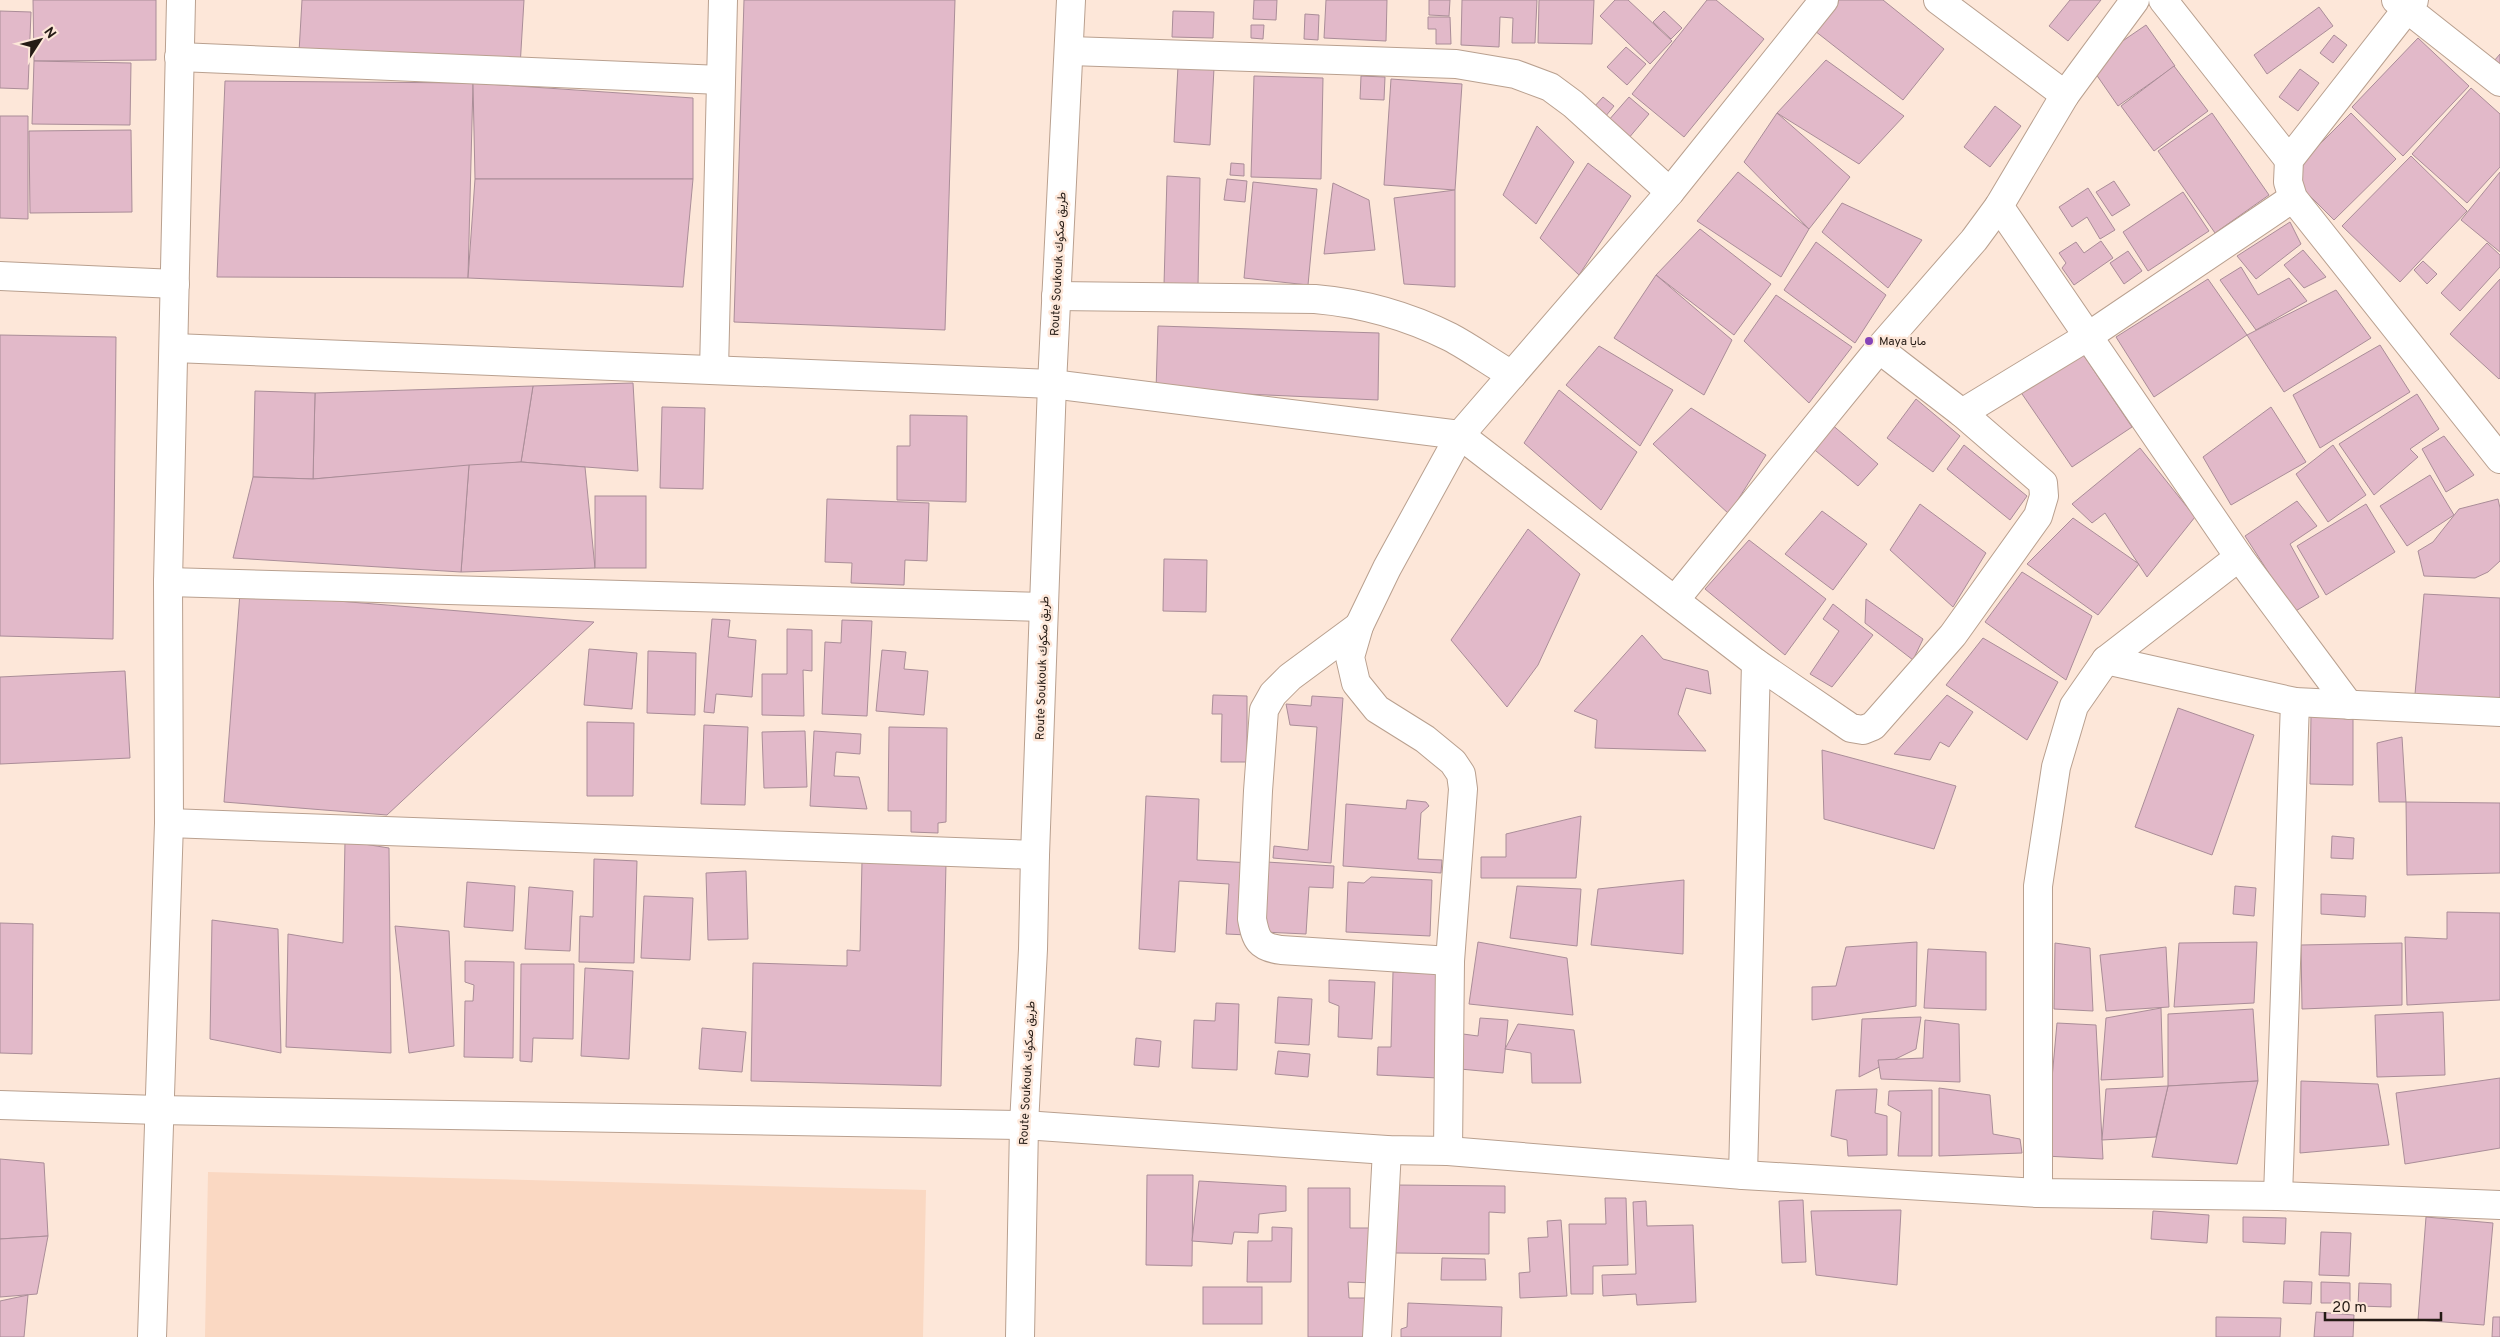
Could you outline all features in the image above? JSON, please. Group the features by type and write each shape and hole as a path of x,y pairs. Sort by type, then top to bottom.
{"street":[{"path":"152,1337 169,822 168,582 181,0"},
{"path":"714,370 723,0"},
{"name":"Route Soukouk طريق صكوك","path":"1020,1337 1024,1125 1033,949 1052,384 1071,0"},
{"path":"1448,1151 1450,961 1464,789 1461,774 1453,762 1425,739 1377,709 1356,683 1350,657 1359,626 1387,568 1460,435 1670,192 1824,0"},
{"path":"1938,0 2065,95"},
{"path":"1675,600 1879,349 1974,240 1999,206 2065,95 2135,0"},
{"path":"2163,0 2289,160"},
{"path":"2500,82 2405,3 2289,160 2288,182 2293,198 2500,459"},
{"path":"1070,50 1456,64 1514,74 1550,87 1572,104 1670,192"},
{"path":"180,57 722,80"},
{"path":"1962,413 2087,337 2293,198"},
{"path":"1999,206 2239,557 2349,705"},
{"path":"0,276 175,284"},
{"path":"1056,296 1314,299 1348,302 1390,314 1449,337 1512,375"},
{"path":"174,348 1052,384 1460,435 1756,663 1850,728 1863,730 1873,726 1953,635 2038,516 2044,496 2044,483 1962,413 1879,349"},
{"path":"2038,1193 2038,886 2056,767 2071,715 2074,706 2106,660 2239,557"},
{"path":"168,582 1044,608"},
{"path":"1359,626 1290,676 1274,694 1264,710 1252,919 1256,937 1267,948 1281,950 1450,961"},
{"path":"2106,660 2295,702 2500,712"},
{"path":"1743,1175 1756,663"},
{"path":"2278,1196 2295,702"},
{"path":"169,822 1035,855"},
{"path":"0,1105 158,1110 1024,1125 1387,1150 1448,1151 1743,1175 2038,1193 2278,1196 2500,1205"},
{"path":"1377,1337 1387,1150"}],"shaded area":[{"path":"208,1172 926,1190 923,1337 205,1337"}],"building":[{"path":"33,0 156,0 156,60 34,61"},
{"path":"302,0 524,0 520,67 299,52"},
{"path":"744,0 955,0 945,330 734,322"},
{"path":"1254,0 1277,0 1276,20 1253,19"},
{"path":"1326,0 1387,0 1386,41 1324,38"},
{"path":"1429,0 1450,0 1449,16 1429,15"},
{"path":"1462,0 1537,0 1535,43 1512,43 1513,18 1500,17 1499,47 1461,45"},
{"path":"1539,0 1594,0 1592,44 1538,43"},
{"path":"1615,0 1628,0 1672,41 1650,64 1600,16"},
{"path":"1707,0 1716,0 1764,39 1684,137 1632,94"},
{"path":"1839,0 1883,0 1944,49 1903,100 1815,31"},
{"path":"2070,0 2101,0 2068,41 2049,26"},
{"path":"2319,7 2333,26 2267,74 2254,55"},
{"path":"0,11 31,12 28,89 0,88"},
{"path":"1173,11 1214,12 1213,38 1172,37"},
{"path":"1664,11 1682,28 1671,39 1653,22"},
{"path":"1305,14 1319,15 1318,40 1304,39"},
{"path":"1428,17 1450,17 1451,44 1436,44 1436,29 1428,29"},
{"path":"1251,25 1264,25 1263,39 1251,38"},
{"path":"2146,25 2175,66 2118,106 2089,64"},
{"path":"2334,35 2347,45 2333,63 2320,53"},
{"path":"2418,38 2469,86 2403,156 2352,107"},
{"path":"1626,47 1646,64 1627,85 1607,67"},
{"path":"2500,54 2500,66 2494,61"},
{"path":"1826,60 1904,116 1859,164 1777,113"},
{"path":"34,61 131,63 130,125 32,124"},
{"path":"1178,66 1214,68 1210,145 1174,142"},
{"path":"2174,66 2208,111 2154,151 2121,106"},
{"path":"2300,69 2319,83 2298,111 2279,97"},
{"path":"1254,76 1323,78 1321,179 1251,177"},
{"path":"1361,76 1385,77 1384,100 1360,99"},
{"path":"1391,79 1462,84 1455,190 1384,185"},
{"path":"225,81 473,83 468,278 217,277"},
{"path":"473,83 693,98 693,179 475,179"},
{"path":"2471,88 2500,114 2500,167 2467,203 2412,154"},
{"path":"1603,97 1614,106 1605,117 1593,108"},
{"path":"1629,97 1649,114 1628,139 1608,121"},
{"path":"1995,106 2021,126 1990,167 1964,147"},
{"path":"1777,113 1850,177 1809,229 1744,162"},
{"path":"2212,113 2269,195 2215,233 2158,151"},
{"path":"2351,113 2396,159 2334,220 2289,175"},
{"path":"0,116 28,116 28,219 0,218"},
{"path":"1537,126 1574,162 1536,224 1503,195"},
{"path":"131,130 132,212 30,213 29,131"},
{"path":"2411,156 2467,211 2400,282 2342,226"},
{"path":"1231,163 1244,164 1244,176 1230,175"},
{"path":"1588,163 1631,196 1579,275 1540,238"},
{"path":"1738,172 1809,229 1781,277 1697,221"},
{"path":"2500,172 2500,252 2461,220"},
{"path":"1167,176 1200,178 1198,286 1164,285"},
{"path":"475,179 693,179 683,287 468,278"},
{"path":"1227,179 1247,181 1245,202 1224,200"},
{"path":"2114,181 2130,205 2112,216 2096,192"},
{"path":"1253,182 1317,189 1308,285 1244,278"},
{"path":"1333,183 1369,200 1375,250 1324,254"},
{"path":"2088,188 2115,230 2100,239 2087,217 2072,227 2059,207"},
{"path":"1455,190 1455,287 1404,284 1394,198"},
{"path":"2183,192 2209,231 2148,271 2123,232"},
{"path":"1842,203 1922,240 1888,288 1822,232"},
{"path":"2290,222 2301,244 2256,279 2237,256"},
{"path":"1700,229 1771,284 1734,335 1656,275"},
{"path":"2101,241 2113,258 2074,285 2062,268 2066,263 2059,253 2076,242 2084,253"},
{"path":"1816,242 1886,295 1855,343 1784,290"},
{"path":"2487,243 2500,255 2500,267 2460,311 2441,293"},
{"path":"2303,250 2326,277 2304,288 2284,265"},
{"path":"2128,251 2142,271 2124,284 2110,263"},
{"path":"2423,261 2437,274 2427,284 2414,270"},
{"path":"2241,267 2258,295 2289,278 2307,301 2256,330 2220,280"},
{"path":"1656,275 1732,340 1704,395 1614,338"},
{"path":"2208,279 2247,335 2154,397 2116,337"},
{"path":"2500,279 2500,378 2499,379 2450,334"},
{"path":"2336,290 2371,338 2284,392 2247,335"},
{"path":"1776,295 1852,347 1809,403 1744,341"},
{"path":"1158,326 1379,333 1378,400 1156,390"},
{"path":"0,335 116,337 113,639 0,636"},
{"path":"2380,345 2410,392 2320,448 2293,395"},
{"path":"1599,346 1673,390 1640,446 1566,385"},
{"path":"2080,350 2132,427 2072,467 2020,391"},
{"path":"633,383 638,471 521,462 533,386"},
{"path":"533,386 521,462 313,479 315,393"},
{"path":"1559,390 1637,452 1601,510 1524,443"},
{"path":"255,391 315,393 313,479 253,477"},
{"path":"2417,394 2439,429 2410,449 2418,457 2374,495 2339,444"},
{"path":"1916,399 1960,436 1933,472 1887,438"},
{"path":"662,407 705,408 703,489 660,488"},
{"path":"2271,407 2306,462 2231,505 2203,457"},
{"path":"1691,408 1766,455 1729,514 1653,444"},
{"path":"910,415 967,416 966,502 897,500 897,446 910,446"},
{"path":"1830,423 1878,464 1858,486 1810,446"},
{"path":"2444,436 2474,475 2446,492 2422,449"},
{"path":"1964,445 2027,496 2010,520 1947,469"},
{"path":"2333,445 2366,495 2328,522 2296,474"},
{"path":"2140,448 2195,517 2147,577 2105,513 2092,523 2072,504"},
{"path":"521,462 585,467 595,568 461,572 469,465"},
{"path":"469,465 461,572 233,558 253,477 313,479"},
{"path":"2430,475 2454,515 2407,546 2380,506"},
{"path":"595,496 646,496 646,568 595,568"},
{"path":"827,499 929,503 927,561 905,560 904,585 851,583 852,563 825,562"},
{"path":"2498,499 2500,508 2500,561 2488,572 2475,578 2424,576 2418,551 2433,542 2459,509"},
{"path":"2297,501 2317,526 2290,544 2319,597 2294,612 2245,536"},
{"path":"1920,504 1986,553 1953,607 1890,550"},
{"path":"2366,504 2395,552 2326,595 2297,546"},
{"path":"1822,511 1867,544 1833,590 1785,554"},
{"path":"2073,518 2139,564 2098,615 2027,564"},
{"path":"1528,529 1580,574 1538,665 1507,707 1451,640"},
{"path":"1749,540 1826,599 1785,655 1705,589"},
{"path":"1164,559 1207,560 1206,612 1163,611"},
{"path":"2022,572 2092,616 2066,680 1985,622"},
{"path":"240,593 594,622 387,815 224,802"},
{"path":"2424,594 2500,598 2500,700 2415,694"},
{"path":"1866,599 1923,639 1913,660 1865,623"},
{"path":"1833,604 1873,635 1832,687 1810,674 1839,631 1823,619"},
{"path":"712,619 730,620 728,637 756,640 752,697 716,694 714,713 704,712"},
{"path":"842,620 872,621 867,716 822,714 825,642 841,643"},
{"path":"787,629 812,630 812,671 803,670 804,716 762,715 762,674 787,674"},
{"path":"1642,635 1663,659 1708,671 1711,694 1686,688 1678,714 1706,751 1595,748 1597,720 1574,711"},
{"path":"1983,638 2058,682 2027,740 1946,685"},
{"path":"589,649 637,653 632,709 584,705"},
{"path":"882,650 906,652 904,669 928,671 924,715 876,711"},
{"path":"648,651 696,653 695,715 647,713"},
{"path":"125,671 130,758 0,764 0,677"},
{"path":"1213,695 1247,696 1247,762 1221,762 1222,714 1212,714"},
{"path":"1947,695 1973,712 1949,747 1940,742 1930,760 1894,754"},
{"path":"1312,696 1343,698 1331,863 1273,858 1274,846 1308,850 1317,727 1290,725 1286,704 1311,706"},
{"path":"2178,708 2254,735 2212,855 2135,827"},
{"path":"2311,715 2353,715 2353,785 2310,784"},
{"path":"587,722 634,723 633,796 587,796"},
{"path":"704,725 748,727 745,805 701,804"},
{"path":"889,727 947,728 946,822 938,823 938,833 911,832 911,811 888,811"},
{"path":"805,731 807,787 764,788 762,732"},
{"path":"814,731 861,734 860,754 836,752 834,776 859,777 867,809 810,806"},
{"path":"2402,737 2406,802 2379,802 2377,743"},
{"path":"1822,750 1956,786 1934,849 1824,819"},
{"path":"1146,796 1199,799 1197,860 1252,863 1248,935 1226,934 1229,884 1179,881 1175,952 1139,949"},
{"path":"1407,800 1426,802 1429,806 1421,813 1418,859 1442,860 1441,873 1343,866 1346,804 1406,809"},
{"path":"2406,802 2500,803 2500,873 2407,875"},
{"path":"1581,816 1576,878 1481,878 1481,857 1506,857 1506,834"},
{"path":"2332,836 2354,838 2353,859 2331,858"},
{"path":"345,841 389,848 391,1053 286,1047 288,934 343,943"},
{"path":"594,859 637,861 634,963 579,962 580,916 593,917"},
{"path":"862,861 946,863 941,1086 751,1081 753,963 847,966 847,950 860,951"},
{"path":"1266,862 1334,866 1333,888 1309,887 1306,934 1263,932"},
{"path":"746,871 748,939 708,940 706,873"},
{"path":"1371,877 1432,880 1430,936 1346,932 1348,882 1364,883"},
{"path":"1684,880 1683,954 1591,945 1598,889"},
{"path":"467,882 515,886 513,931 464,927"},
{"path":"1517,886 1581,889 1577,946 1510,938"},
{"path":"2235,886 2256,888 2254,916 2233,914"},
{"path":"529,887 573,891 570,951 525,949"},
{"path":"2321,894 2366,896 2365,917 2321,914"},
{"path":"644,896 693,898 690,960 641,958"},
{"path":"2447,912 2500,913 2500,1000 2407,1005 2405,937 2447,939"},
{"path":"212,920 278,929 281,1053 210,1039"},
{"path":"0,923 33,924 32,1054 0,1053"},
{"path":"395,926 449,931 454,1046 409,1053"},
{"path":"1478,942 1567,958 1573,1015 1469,1004"},
{"path":"1917,942 1916,1006 1812,1020 1812,987 1836,986 1846,947"},
{"path":"2257,942 2254,1003 2174,1007 2179,943"},
{"path":"2055,943 2090,948 2093,1011 2054,1009"},
{"path":"2402,943 2402,1005 2302,1009 2301,945"},
{"path":"2166,947 2169,1007 2106,1011 2100,955"},
{"path":"1928,949 1986,952 1986,1010 1924,1008"},
{"path":"465,961 514,962 513,1058 464,1057 465,1001 473,1001 474,985 465,982"},
{"path":"521,964 574,964 573,1039 533,1038 532,1062 520,1061"},
{"path":"585,968 633,971 629,1059 581,1056"},
{"path":"1393,972 1443,974 1438,1078 1377,1075 1378,1047 1391,1047"},
{"path":"1329,980 1375,982 1372,1039 1338,1037 1339,1006 1329,1002"},
{"path":"1278,997 1312,999 1309,1045 1275,1043"},
{"path":"1216,1003 1239,1004 1237,1070 1192,1068 1194,1020 1215,1021"},
{"path":"2161,1008 2163,1077 2101,1080 2106,1018"},
{"path":"2253,1009 2258,1081 2168,1086 2168,1014"},
{"path":"2443,1012 2445,1075 2377,1077 2375,1015"},
{"path":"1921,1017 1916,1049 1859,1077 1862,1019"},
{"path":"1480,1018 1508,1020 1503,1073 1460,1069 1463,1034 1478,1036"},
{"path":"1925,1020 1959,1024 1960,1082 1881,1079 1878,1060 1923,1058"},
{"path":"2057,1023 2096,1025 2103,1159 2045,1156"},
{"path":"1518,1024 1574,1030 1581,1083 1532,1083 1531,1053 1505,1049"},
{"path":"702,1028 746,1032 742,1072 699,1069"},
{"path":"1136,1038 1161,1041 1159,1067 1134,1065"},
{"path":"1278,1051 1310,1054 1308,1077 1275,1074"},
{"path":"2500,1078 2500,1148 2405,1164 2396,1093"},
{"path":"2258,1081 2237,1164 2152,1157 2168,1086"},
{"path":"2301,1081 2378,1084 2389,1145 2300,1153"},
{"path":"2168,1086 2156,1137 2102,1140 2106,1089"},
{"path":"1939,1088 1990,1095 1993,1134 2020,1139 2022,1153 1939,1156"},
{"path":"1877,1089 1875,1113 1887,1116 1887,1155 1848,1156 1847,1140 1831,1136 1836,1090"},
{"path":"1932,1090 1932,1156 1898,1156 1901,1112 1888,1105 1889,1091"},
{"path":"0,1159 44,1163 48,1236 0,1239"},
{"path":"1147,1175 1193,1175 1192,1266 1146,1265"},
{"path":"1199,1181 1286,1186 1286,1211 1259,1214 1258,1233 1234,1232 1232,1244 1192,1241"},
{"path":"1395,1185 1505,1186 1505,1213 1489,1212 1489,1254 1395,1253"},
{"path":"1308,1188 1350,1188 1350,1228 1373,1228 1373,1283 1348,1282 1349,1298 1376,1298 1373,1337 1308,1337"},
{"path":"1605,1198 1626,1198 1628,1265 1593,1266 1593,1294 1571,1294 1569,1224 1606,1224"},
{"path":"1803,1200 1806,1262 1782,1263 1779,1201"},
{"path":"1646,1201 1647,1226 1693,1225 1696,1302 1637,1305 1636,1294 1603,1296 1602,1275 1636,1274 1633,1202"},
{"path":"1901,1210 1897,1285 1816,1275 1811,1211"},
{"path":"2153,1211 2209,1215 2207,1243 2151,1239"},
{"path":"2243,1217 2286,1218 2285,1244 2243,1242"},
{"path":"2426,1217 2493,1223 2484,1325 2418,1320"},
{"path":"1561,1220 1567,1296 1520,1298 1519,1273 1530,1272 1528,1238 1548,1237 1547,1221"},
{"path":"1272,1227 1292,1228 1291,1282 1247,1282 1248,1241 1272,1241"},
{"path":"2321,1232 2351,1233 2349,1276 2319,1275"},
{"path":"48,1236 37,1294 0,1297 0,1239"},
{"path":"1442,1258 1485,1259 1486,1280 1441,1280"},
{"path":"2284,1281 2312,1282 2311,1304 2283,1303"},
{"path":"2321,1282 2350,1283 2350,1303 2321,1303"},
{"path":"2359,1283 2391,1284 2391,1307 2358,1306"},
{"path":"1203,1287 1262,1287 1262,1324 1203,1324"},
{"path":"28,1295 24,1337 0,1337 0,1301"},
{"path":"1408,1303 1502,1307 1501,1337 1401,1337 1401,1329 1407,1327"},
{"path":"2316,1312 2354,1315 2353,1337 2314,1337"},
{"path":"2216,1317 2281,1318 2280,1337 2216,1337"},
{"path":"2493,1317 2500,1317 2500,1337 2492,1337"}],"place":[{"name":"Maya مايا","path":"1869,341"}]}
